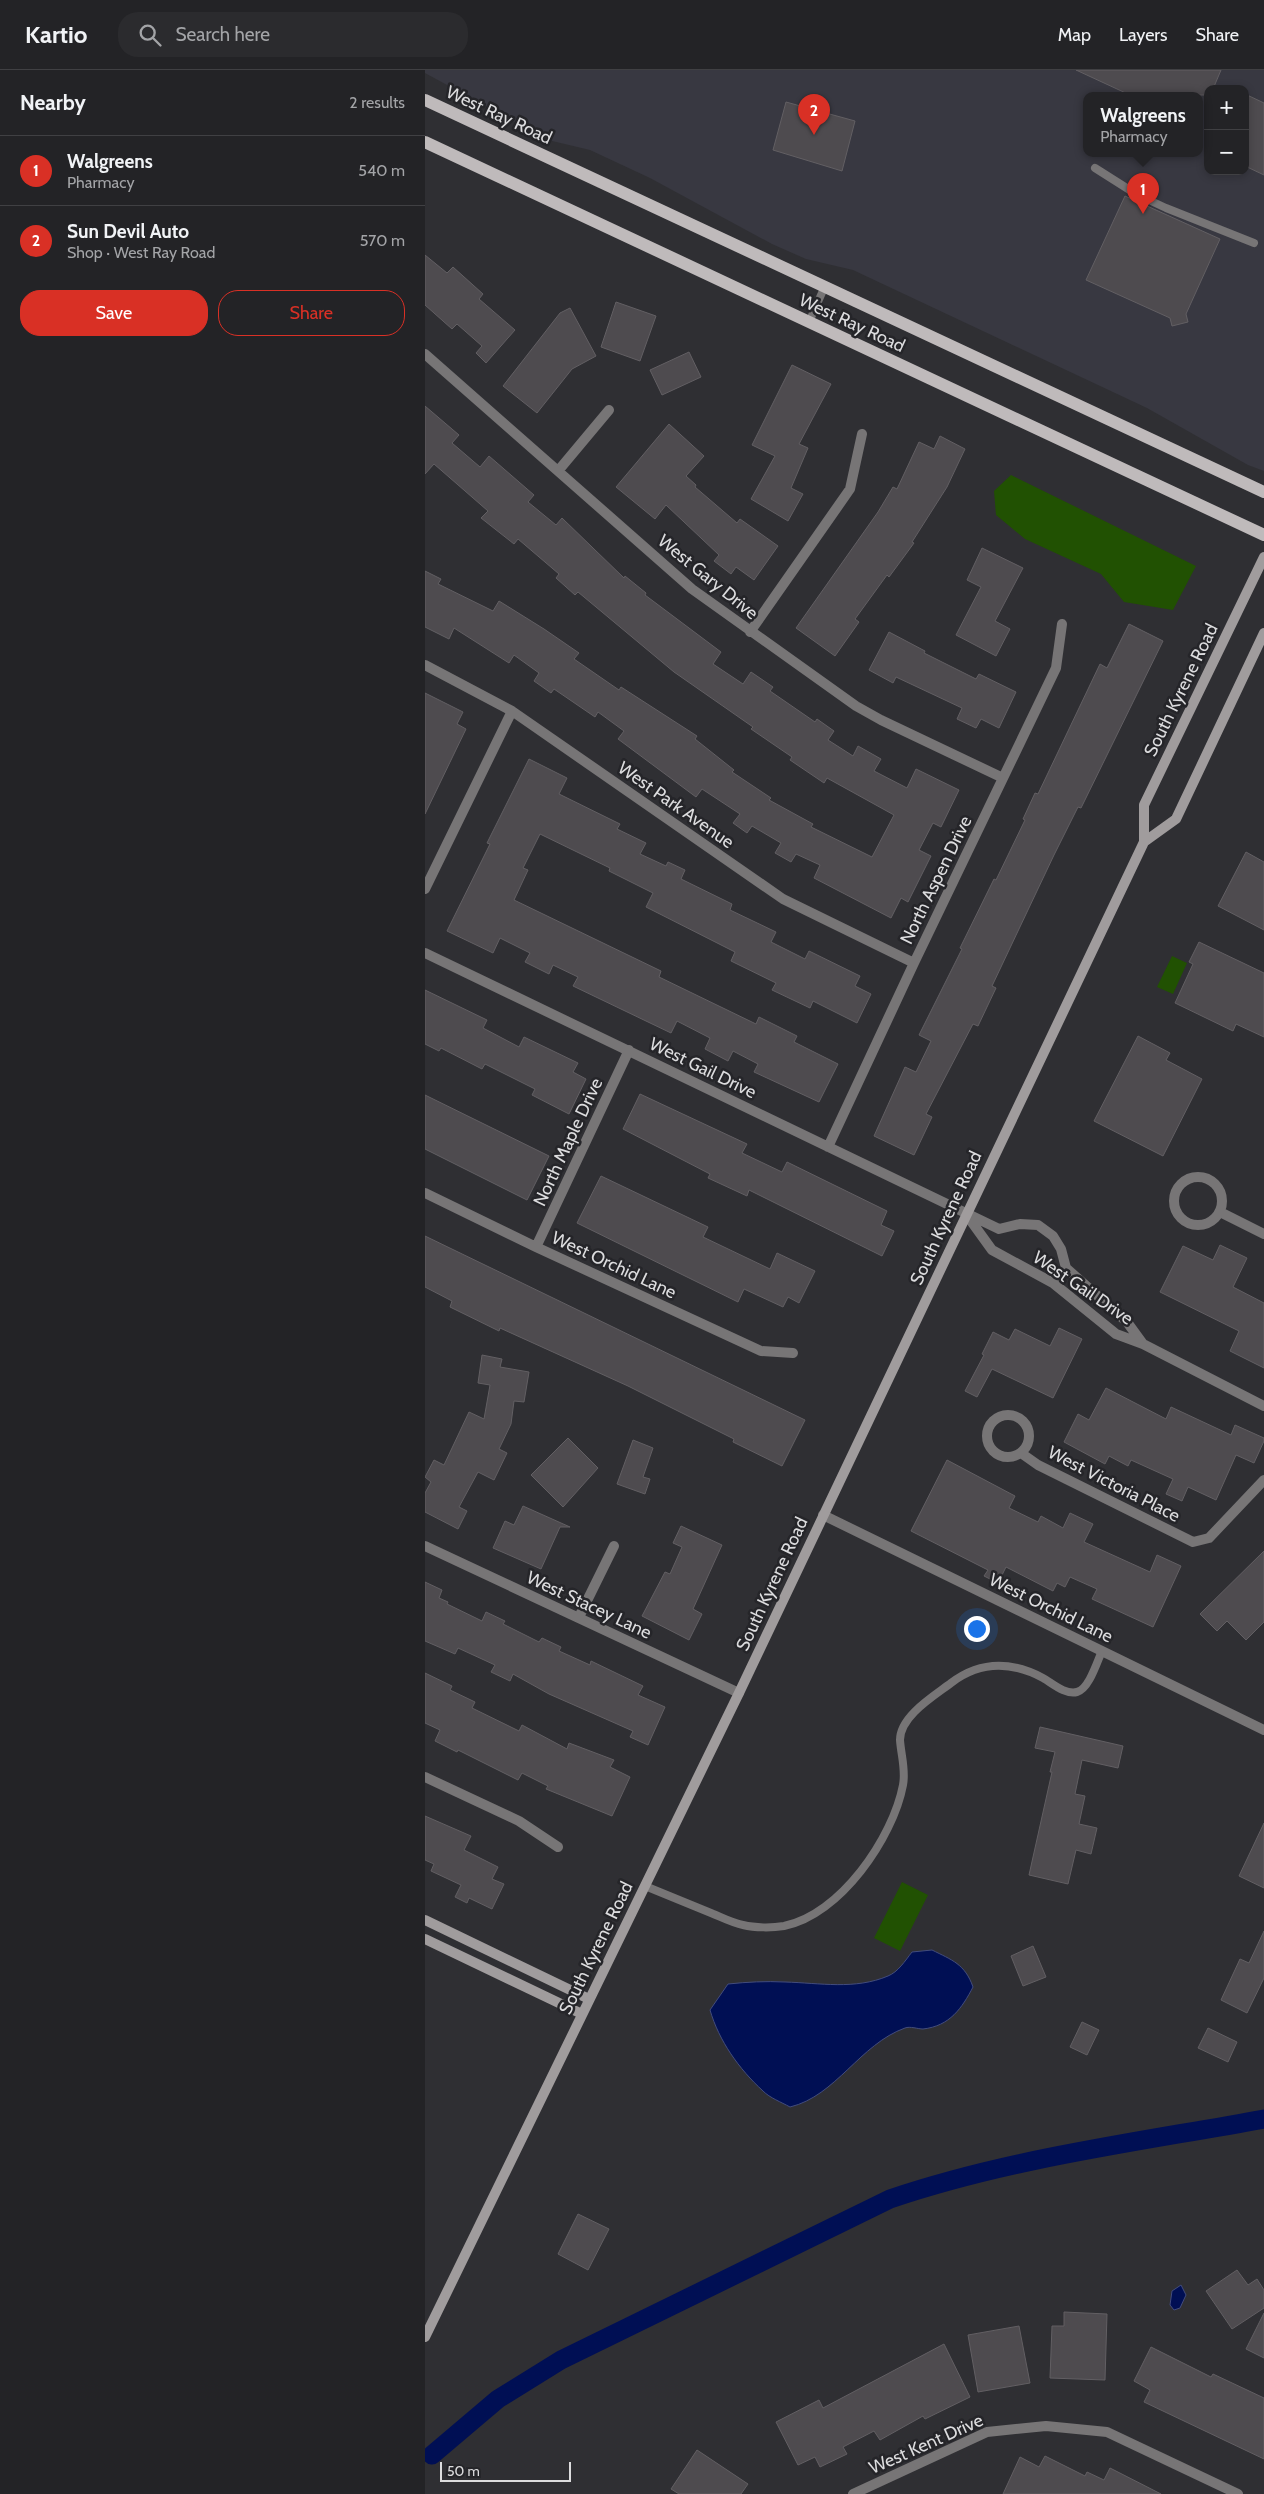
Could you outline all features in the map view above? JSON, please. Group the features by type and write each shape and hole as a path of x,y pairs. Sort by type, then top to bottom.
{"main road":[{"name":"West Ray Road","path":"425,100 1264,492"},
{"name":"West Ray Road","path":"425,142 1264,535"},
{"name":"South Kyrene Road","path":"425,2337 739,1693 1144,842 1145,805 1264,557"},
{"name":"South Kyrene Road","path":"1144,842 1176,819 1264,633"},
{"path":"425,1920 589,1998"},
{"path":"425,1939 582,2014"}],"street":[{"name":"West Gary Drive","path":"425,354 692,589 750,632 856,706 1003,778"},
{"path":"558,471 609,410"},
{"path":"750,632 850,490 862,434"},
{"name":"North Aspen Drive","path":"828,1147 1056,668 1062,624"},
{"name":"West Park Avenue","path":"425,665 512,711 783,899 914,963"},
{"path":"425,889 512,711"},
{"name":"West Gail Drive","path":"425,953 999,1229 1020,1224 1038,1226 1053,1236 1061,1249 1066,1268 1119,1314 1143,1344"},
{"name":"North Maple Drive","path":"536,1247 629,1050"},
{"path":"1203,1177 1210,1180 1216,1184 1222,1198 1220,1212 1215,1218 1201,1224 1187,1222 1181,1217 1174,1203 1177,1189 1188,1179 1203,1177"},
{"name":"West Orchid Lane","path":"425,1193 536,1247 761,1351 793,1353"},
{"path":"1220,1212 1264,1234"},
{"name":"West Gail Drive","path":"966,1213 992,1250 1053,1283 1116,1334 1143,1344 1264,1406"},
{"name":"West Victoria Place","path":"1002,1416 1015,1416 1026,1424 1030,1436 1026,1448 1021,1453 1015,1456 1000,1456 990,1446 988,1432 995,1419 1002,1416"},
{"name":"West Victoria Place","path":"1021,1453 1039,1465 1193,1542 1209,1538 1264,1480"},
{"name":"West Orchid Lane","path":"823,1515 1264,1730"},
{"name":"West Stacey Lane","path":"425,1546 739,1693"},
{"path":"579,1618 614,1546"},
{"path":"425,1777 519,1821 558,1847"},
{"name":"West Kent Drive","path":"853,2494 987,2432 1046,2426 1107,2432 1238,2494"}],"lane":[{"path":"1095,168 1136,194 1165,208 1254,243"},
{"path":"809,322 825,286"},
{"path":"1053,1283 1066,1268"},
{"path":"645,1886 742,1925 784,1926 807,1917 849,1886 881,1843 895,1811 903,1784 900,1738 912,1712 951,1683 977,1667 998,1665 1016,1668 1041,1677 1063,1690 1076,1692 1084,1687 1102,1652"}],"shaded area":[{"path":"425,70 1264,70 1264,471 1248,465 1147,408 853,270 806,259 772,244 650,178 590,150 548,140 425,73"},
{"path":"932,1950 962,1968 973,1987 954,2015 941,2024 932,2027 923,2029 907,2027 889,2036 861,2057 821,2092 806,2101 790,2107 772,2098 738,2064 724,2043 710,2010 728,1984 749,1982 837,1985 863,1983 892,1974 912,1952"},
{"path":"1181,2285 1186,2295 1180,2308 1174,2310 1170,2305 1172,2291"}],"green space":[{"path":"1011,475 1196,566 1173,610 1124,602 1101,574 1025,539 996,515 994,491"},
{"path":"1172,956 1187,963 1173,994 1157,987"},
{"path":"902,1882 928,1895 900,1951 874,1938"}],"building":[{"path":"1076,70 1221,70 1215,85 1204,85 1204,95 1203,92 1124,92"},
{"path":"1249,96 1264,103 1264,175 1249,168"},
{"path":"786,102 855,121 842,171 773,150"},
{"path":"1125,196 1220,239 1186,314 1188,322 1172,326 1170,318 1086,280"},
{"path":"425,255 447,273 453,267 483,294 479,299 515,330 486,363 476,353 482,346 457,324 452,329 425,305"},
{"path":"616,302 656,316 640,361 601,347"},
{"path":"570,308 596,356 572,369 537,413 503,386 560,313"},
{"path":"689,352 701,377 662,395 650,370"},
{"path":"792,365 831,384 799,444 808,448 791,488 803,494 788,521 751,499 775,456 752,445"},
{"path":"425,406 459,435 452,443 480,467 489,456 534,495 528,502 556,525 562,518 624,578 625,576 646,593 645,595 721,652 713,664 743,684 751,672 773,687 770,691 815,722 817,719 834,731 828,740 853,756 858,746 881,759 874,771 907,788 916,769 959,790 941,827 933,823 919,850 931,856 908,902 901,898 891,918 814,878 820,865 796,854 791,862 775,853 781,843 752,826 747,833 733,823 740,814 702,789 696,797 618,739 624,731 598,712 595,717 554,689 551,693 534,681 539,673 514,655 509,663 454,628 449,639 425,627 425,571 441,579 438,584 493,611 499,601 544,629 579,653 574,659 619,690 621,687 697,736 695,739 734,770 732,772 771,798 769,800 813,824 811,827 872,857 894,815 827,778 824,783 790,760 792,757 751,729 753,727 674,672 578,592 575,595 556,578 559,574 518,539 514,544 481,518 488,511 434,464 425,474"},
{"path":"669,424 704,456 686,476 696,485 695,487 737,523 740,519 778,546 754,580 736,567 731,574 714,561 719,555 666,505 655,519 616,487"},
{"path":"940,436 965,449 947,487 912,542 914,543 889,577 887,575 855,619 859,622 835,656 796,628 878,512 893,487 897,489 919,442 934,449"},
{"path":"982,548 1023,568 995,621 1010,629 996,656 956,635 981,587 967,580"},
{"path":"1129,624 1163,641 1081,808 1078,807 1054,855 992,986 996,988 978,1026 973,1024 926,1114 932,1117 914,1155 874,1136 905,1067 916,1072 931,1041 919,1035 962,949 960,948 994,879 996,880 1025,820 1023,819 1035,793 1038,794 1100,664 1107,668"},
{"path":"889,632 925,651 924,653 976,679 979,674 1016,692 999,728 981,719 976,728 957,719 962,708 896,677 893,683 869,670"},
{"path":"425,693 463,712 457,724 466,729 425,814"},
{"path":"529,759 567,778 559,794 620,824 617,829 646,843 640,854 666,866 668,862 685,870 681,879 732,904 730,910 776,932 771,942 805,959 809,951 860,976 855,986 871,994 857,1023 813,1001 810,1008 772,990 776,983 731,961 735,952 646,907 653,893 609,871 610,868 540,834 523,868 528,870 514,900 661,971 659,977 756,1024 759,1017 797,1036 794,1042 838,1064 819,1102 754,1072 758,1064 733,1051 728,1061 705,1049 710,1038 677,1021 671,1033 573,986 578,977 553,965 549,974 525,962 530,953 500,938 493,953 447,931 490,844 487,843"},
{"path":"1246,852 1264,862 1264,930 1218,906"},
{"path":"1199,942 1264,973 1264,1037 1236,1024 1233,1031 1175,1003 1193,964 1189,962"},
{"path":"425,990 487,1020 483,1028 519,1047 524,1037 578,1063 573,1072 586,1079 569,1114 532,1095 535,1089 485,1064 482,1069 441,1048 439,1051 425,1044"},
{"path":"1138,1036 1170,1053 1166,1060 1202,1079 1163,1156 1094,1121"},
{"path":"640,1094 747,1144 742,1153 782,1172 787,1162 887,1211 881,1225 894,1231 882,1256 749,1190 747,1196 708,1178 710,1174 623,1129"},
{"path":"425,1095 549,1156 527,1200 425,1149"},
{"path":"601,1176 708,1227 703,1237 770,1269 777,1253 815,1271 799,1303 788,1297 783,1307 744,1289 738,1302 577,1223"},
{"path":"425,1236 805,1420 782,1466 733,1442 734,1439 628,1386 500,1328 499,1331 450,1307 452,1301 425,1287"},
{"path":"1220,1245 1247,1258 1233,1287 1264,1303 1264,1368 1230,1351 1239,1331 1160,1292 1183,1246 1213,1260"},
{"path":"1059,1328 1082,1339 1053,1398 992,1369 977,1397 965,1391 984,1355 982,1354 993,1332 1009,1340 1015,1329 1050,1346"},
{"path":"482,1355 502,1359 500,1367 529,1372 524,1402 514,1401 511,1424 499,1449 507,1453 494,1480 478,1472 459,1507 467,1511 458,1529 425,1512 425,1493 431,1482 425,1477 434,1460 444,1465 469,1412 484,1419 490,1385 478,1383"},
{"path":"1106,1388 1166,1419 1171,1407 1231,1435 1235,1425 1264,1438 1264,1441 1254,1463 1236,1455 1216,1500 1188,1487 1182,1501 1166,1494 1173,1479 1131,1460 1128,1466 1109,1456 1105,1464 1064,1442 1078,1414 1089,1420"},
{"path":"568,1438 598,1468 563,1507 531,1475"},
{"path":"633,1440 653,1448 643,1477 650,1479 645,1494 617,1484"},
{"path":"947,1460 1015,1496 1009,1508 1038,1522 1041,1516 1063,1528 1070,1513 1093,1524 1084,1542 1150,1572 1157,1555 1181,1566 1153,1627 1092,1599 1097,1589 1070,1577 1065,1587 1057,1583 1053,1591 1006,1567 998,1583 984,1576 988,1570 911,1531"},
{"path":"523,1506 570,1527 560,1527 541,1569 493,1548 505,1521 514,1525"},
{"path":"681,1526 722,1545 693,1609 702,1614 689,1640 642,1616 665,1572 670,1574 682,1547 673,1543"},
{"path":"1264,1551 1264,1622 1246,1640 1227,1621 1217,1631 1200,1614"},
{"path":"425,1582 442,1590 439,1598 448,1602 447,1604 482,1621 486,1612 505,1621 503,1624 539,1642 542,1638 561,1647 559,1651 590,1665 591,1661 643,1686 638,1695 665,1707 648,1745 630,1737 633,1731 549,1694 513,1674 510,1681 491,1672 495,1665 458,1648 455,1654 425,1641"},
{"path":"425,1673 452,1686 450,1690 475,1702 472,1708 519,1731 522,1725 567,1749 569,1743 614,1760 610,1767 630,1777 612,1816 546,1789 548,1786 522,1773 518,1780 458,1750 457,1752 435,1741 440,1730 425,1723"},
{"path":"1040,1727 1123,1746 1118,1768 1082,1760 1075,1794 1085,1796 1079,1824 1097,1828 1091,1854 1076,1850 1068,1884 1029,1875 1055,1752 1035,1748"},
{"path":"425,1816 471,1836 464,1850 498,1867 492,1879 504,1884 492,1909 469,1898 467,1903 455,1897 461,1885 431,1871 434,1864 425,1860"},
{"path":"1264,1823 1264,1888 1239,1876"},
{"path":"1264,1931 1264,1978 1247,2013 1221,2000 1240,1959 1249,1963"},
{"path":"1033,1946 1046,1977 1023,1986 1011,1956"},
{"path":"1082,2022 1099,2030 1087,2055 1070,2047"},
{"path":"1208,2028 1237,2042 1228,2062 1198,2048"},
{"path":"578,2214 609,2229 588,2270 558,2254"},
{"path":"1237,2270 1248,2285 1257,2279 1264,2290 1264,2308 1232,2329 1206,2291"},
{"path":"1064,2312 1107,2314 1105,2380 1050,2378 1052,2326 1064,2326"},
{"path":"1264,2313 1264,2358 1246,2349"},
{"path":"1019,2326 1030,2383 978,2392 968,2335"},
{"path":"944,2344 970,2397 925,2419 923,2416 880,2440 874,2431 843,2447 847,2454 820,2467 815,2457 798,2465 776,2422 819,2400 823,2408"},
{"path":"1151,2347 1211,2377 1213,2374 1264,2398 1264,2459 1144,2402 1150,2390 1134,2381"},
{"path":"697,2450 748,2484 741,2494 679,2494 671,2489"},
{"path":"1045,2456 1085,2476 1087,2472 1104,2480 1110,2468 1161,2494 1003,2494 1020,2457 1039,2467"}],"waterway":[{"path":"432,2455 498,2399 561,2360 890,2199 982,2172 1075,2152 1264,2119"}],"place":[{"name":"Sun Devil Auto","path":"814,135"},
{"name":"Walgreens","path":"1143,214"}]}
